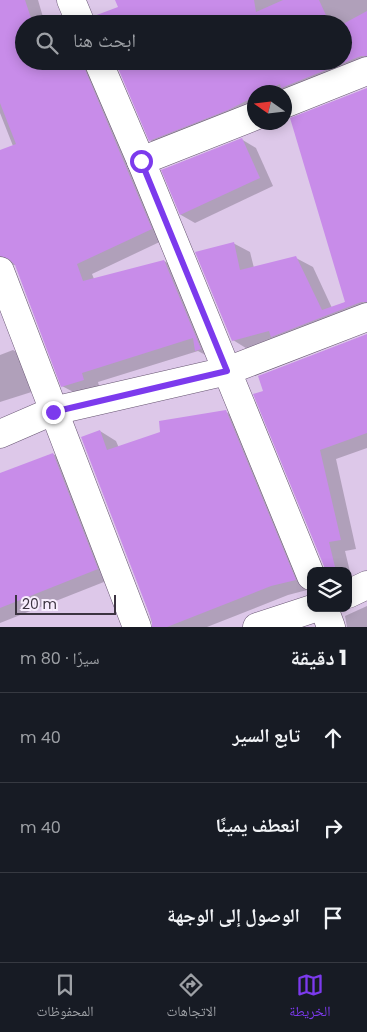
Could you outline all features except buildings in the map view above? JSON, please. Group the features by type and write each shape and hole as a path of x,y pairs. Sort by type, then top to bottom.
{"street":[{"path":"71,0 77,15"},
{"path":"102,70 307,567"},
{"path":"292,101 367,71"},
{"path":"141,161 247,119"},
{"path":"0,271 136,627"},
{"path":"0,434 53,412 227,371 367,317"},
{"path":"352,592 367,585"},
{"path":"257,627 307,611"},
{"path":"325,612 331,627"}],"route":[{"path":"53,412 227,371 141,161"}]}
